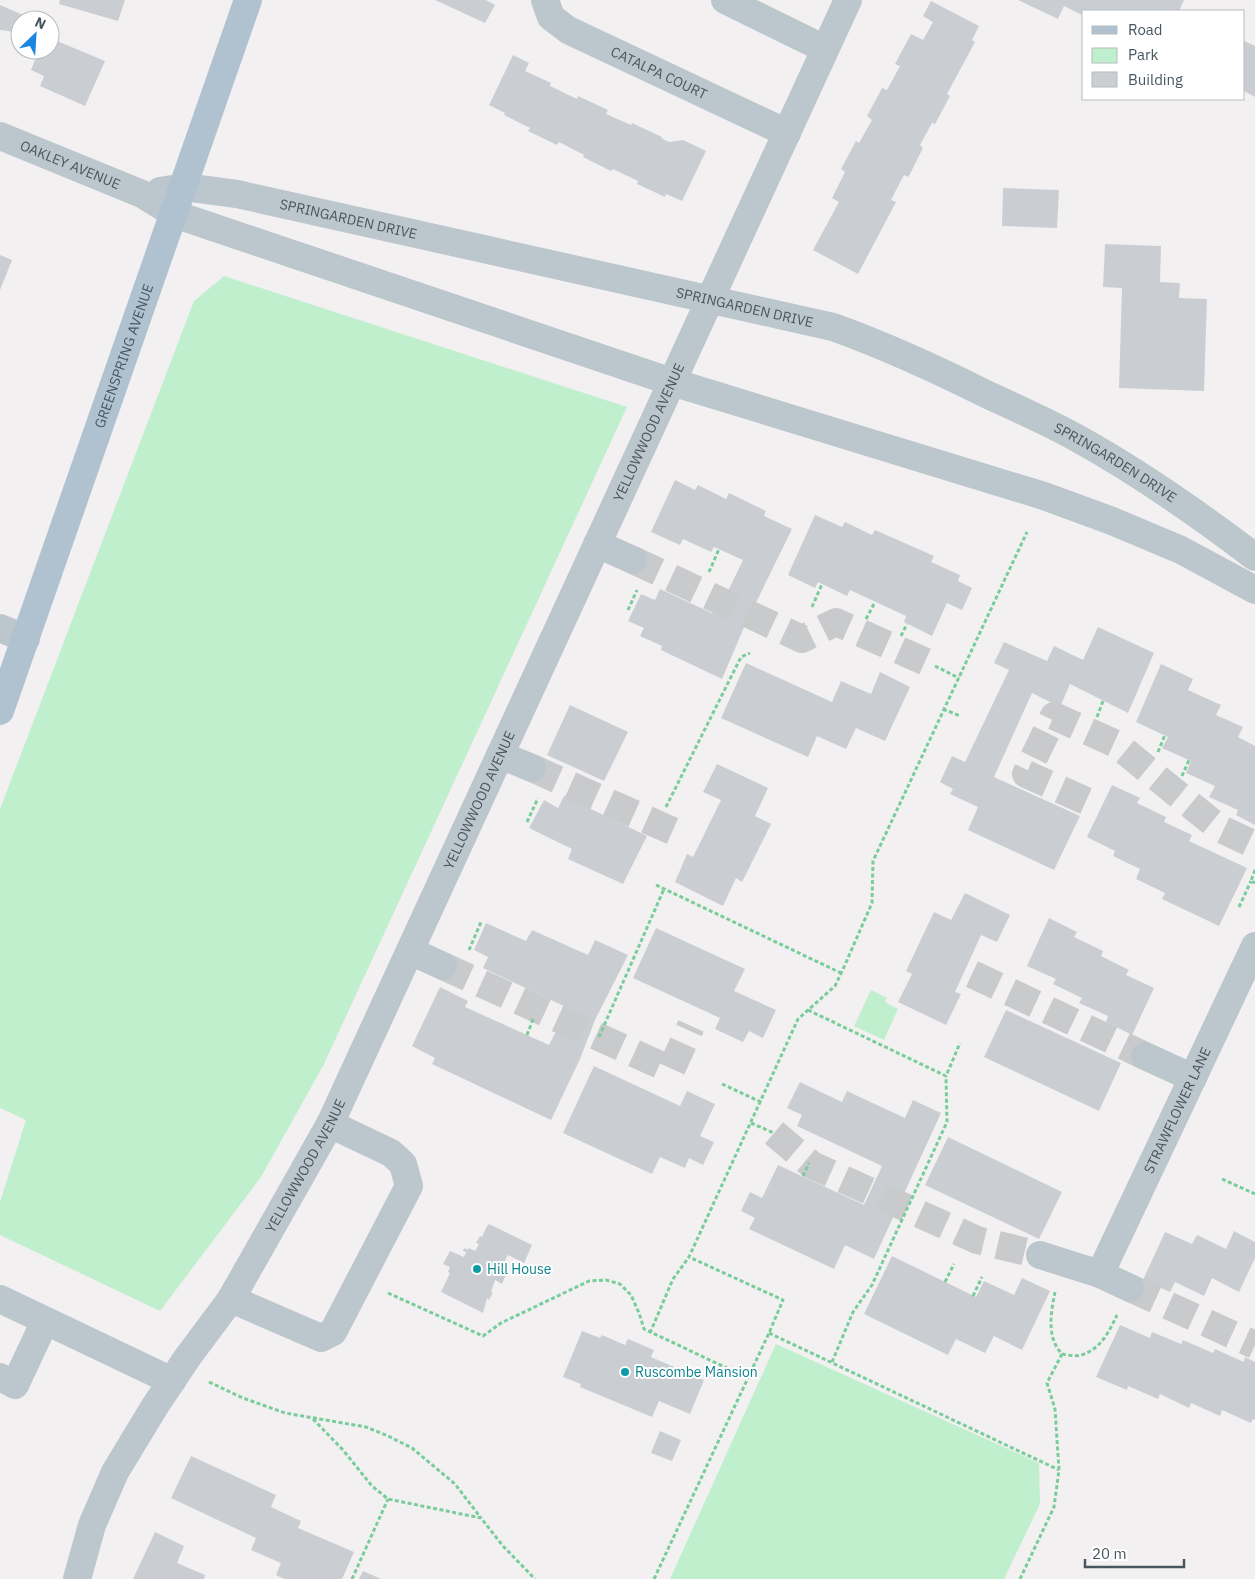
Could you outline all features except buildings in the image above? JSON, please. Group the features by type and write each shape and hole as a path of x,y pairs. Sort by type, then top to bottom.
{"main road":[{"name":"GREENSPRING AVENUE","path":"0,711 248,0"}],"street":[{"name":"CATALPA COURT","path":"545,0 551,18 568,30 787,133"},
{"path":"725,0 825,49"},
{"name":"YELLOWWOOD AVENUE","path":"77,1579 92,1525 115,1472 187,1358 231,1299 294,1191 330,1124 848,0"},
{"name":"OAKLEY AVENUE","path":"0,136 142,194 174,214"},
{"path":"142,194 184,187"},
{"name":"SPRINGARDEN DRIVE","path":"184,187 237,194 710,298 833,327 876,342 917,360 1074,436 1199,514 1255,557"},
{"path":"174,214 672,382 1044,496 1112,521 1180,550 1255,590"},
{"path":"597,544 633,560"},
{"path":"0,628 26,639"},
{"path":"500,754 536,781"},
{"name":"STRAWFLOWER LANE","path":"1100,1274 1255,946"},
{"path":"410,951 454,960"},
{"path":"1145,1056 1193,1078"},
{"path":"231,1299 320,1338 333,1332 409,1186 403,1164 391,1153 330,1124"},
{"path":"1040,1255 1100,1274 1130,1288"},
{"path":"0,1298 172,1381"},
{"path":"0,1378 15,1385 45,1321"}],"path":[{"path":"650,1333 673,1279 689,1257 798,1019 835,986 872,903 873,861 1027,532"},
{"path":"709,572 719,549"},
{"path":"812,607 822,584"},
{"path":"866,619 875,602"},
{"path":"900,636 907,624"},
{"path":"666,807 742,657 750,653"},
{"path":"935,666 959,678"},
{"path":"1097,717 1103,700"},
{"path":"943,709 960,716"},
{"path":"1158,752 1165,735"},
{"path":"1182,776 1189,760"},
{"path":"527,822 536,781"},
{"path":"1239,907 1255,870"},
{"path":"1250,881 1255,883"},
{"path":"656,885 841,973"},
{"path":"599,1037 664,889"},
{"path":"454,960 481,922"},
{"path":"808,1010 946,1076"},
{"path":"526,1035 533,1019"},
{"path":"832,1362 853,1312 872,1285 947,1122 946,1076 960,1043"},
{"path":"722,1084 761,1102"},
{"path":"751,1123 774,1133"},
{"path":"803,1176 809,1163"},
{"path":"1222,1179 1255,1194"},
{"path":"654,1579 769,1333 782,1300 689,1257"},
{"path":"945,1282 954,1264"},
{"path":"973,1296 982,1277"},
{"path":"360,1280 484,1336 501,1323 588,1281 606,1280 620,1284 631,1295 644,1329 748,1378"},
{"path":"1056,1289 1052,1310 1052,1338 1056,1348 1062,1354 1080,1356 1096,1348 1111,1328 1117,1315"},
{"path":"769,1333 1059,1470"},
{"path":"1020,1579 1054,1507 1059,1470 1055,1409 1047,1383 1062,1354"},
{"path":"187,1358 207,1381 243,1398 285,1413 366,1427 412,1448 456,1484 503,1546 535,1579"},
{"path":"312,1418 343,1450 372,1486 388,1499 481,1518"},
{"path":"352,1579 388,1499"}],"green space":[{"path":"224,276 627,407 324,1064 261,1177 160,1311 0,1235 0,1202 26,1120 0,1108 0,809 194,301"},
{"path":"871,990 887,998 885,1002 898,1009 884,1040 854,1026"},
{"path":"776,1344 1039,1463 1040,1504 1004,1579 670,1579"}],"tunnel":[{"path":"633,560 802,639 836,622 935,666"},
{"path":"1086,801 1026,774 1054,716 1116,744 1219,828 1255,845"},
{"path":"532,768 679,834"},
{"path":"443,966 671,1070 691,1026"},
{"path":"972,974 1145,1056"},
{"path":"774,1133 812,1165 977,1240 1040,1255"},
{"path":"1130,1288 1255,1345"}],"place":[{"name":"Hill House","path":"477,1269"},
{"name":"Ruscombe Mansion","path":"625,1372"}]}
